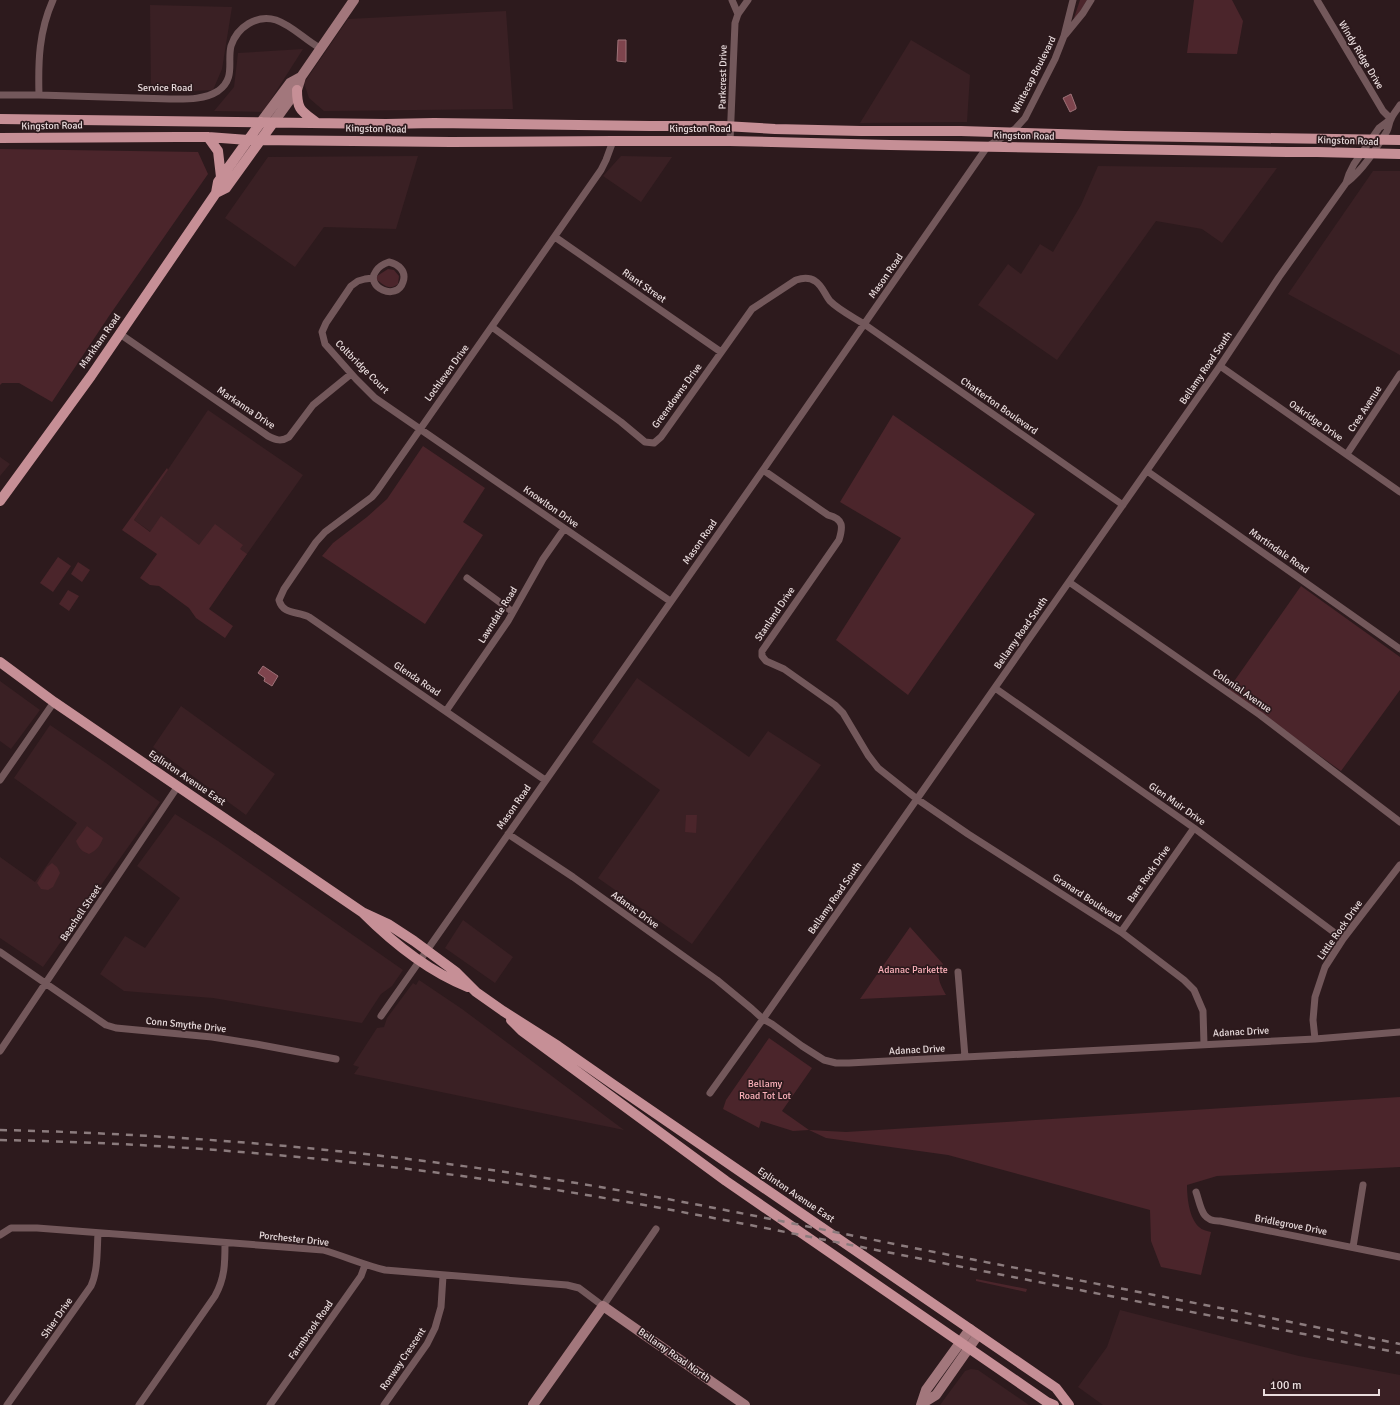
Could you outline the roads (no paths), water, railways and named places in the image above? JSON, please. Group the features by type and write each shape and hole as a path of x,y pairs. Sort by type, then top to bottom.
{"main road":[{"path":"297,90 297,102 301,111 317,123"},
{"name":"Kingston Road","path":"0,119 732,127 1006,135 1400,140"},
{"name":"Markham Road","path":"0,501 120,334 216,193 218,182 221,177 261,122"},
{"name":"Markham Road","path":"216,193 226,188 273,123"},
{"path":"768,143 768,137 775,129"},
{"name":"Kingston Road","path":"0,138 208,137 248,140 451,142 730,141 768,143 1400,154"},
{"path":"208,137 218,151 221,177"},
{"name":"Eglinton Avenue East","path":"0,662 54,702 362,912 388,924 426,950 456,972 471,988 503,1011 558,1046 614,1086 970,1328 1056,1388 1069,1405"},
{"name":"Eglinton Avenue East","path":"362,912 385,935 419,961 450,980 471,988"},
{"name":"Eglinton Avenue East","path":"503,1011 522,1031 726,1181 1046,1402 1054,1405"}],"street":[{"path":"39,95 38,61 40,46 46,19 53,0"},
{"name":"Markham Road","path":"273,123 297,90 301,77 320,48 354,0"},
{"path":"732,0 738,14"},
{"name":"Parkcrest Drive","path":"730,141 732,127 735,23 738,14 748,0"},
{"name":"Whitecap Boulevard","path":"1006,135 1015,129 1025,118 1055,59 1064,36 1073,0"},
{"name":"Whitecap Boulevard","path":"1064,36 1083,13 1091,0"},
{"name":"Windy Ridge Drive","path":"1316,0 1384,110 1391,118"},
{"name":"Service Road","path":"0,95 170,99 204,97 218,91 229,77 231,68 231,46 239,32 245,26 261,19 268,18 287,25 309,42 320,48"},
{"name":"Markham Road","path":"261,122 290,83 301,77"},
{"name":"Bellamy Road South","path":"710,1093 1147,471 1220,366 1279,277 1346,183 1349,174 1376,140 1388,128 1391,118 1400,105"},
{"name":"Mason Road","path":"419,961 987,147 1006,135"},
{"name":"Lochleven Drive","path":"279,600 284,589 316,542 325,532 372,497 601,170 613,141"},
{"name":"Riant Street","path":"555,237 721,352"},
{"path":"389,262 398,265 401,268 404,278 401,287 392,292 383,290 375,283 373,278 380,266 389,262"},
{"name":"Coltbridge Court","path":"373,278 358,281 351,286 326,323 322,332 325,344 375,398 420,429"},
{"name":"Greendowns Drive","path":"492,327 645,442 654,443 661,437 752,309 796,280 809,279 816,282 831,302 864,324"},
{"name":"Chatterton Boulevard","path":"864,324 1123,504"},
{"name":"Markanna Drive","path":"120,334 268,436 280,441 289,437 320,398 352,374"},
{"name":"Oakridge Drive","path":"1220,366 1400,492"},
{"name":"Cree Avenue","path":"1347,454 1400,374"},
{"name":"Knowlton Drive","path":"420,429 670,601"},
{"name":"Stanland Drive","path":"763,470 828,515 836,517 840,521 842,531 839,540 767,642 762,650 762,656 766,661 784,669 835,705 843,713 868,756 878,768 917,799"},
{"name":"Martindale Road","path":"1147,471 1400,649"},
{"name":"Lawndale Road","path":"446,711 508,621 542,559 564,529"},
{"path":"467,578 513,612"},
{"name":"Colonial Avenue","path":"1069,582 1260,715 1400,822"},
{"name":"Glenda Road","path":"279,600 285,610 289,612 301,613 309,617 545,780"},
{"name":"Glen Muir Drive","path":"996,688 1194,828 1343,939"},
{"path":"0,780 54,702"},
{"name":"Beachell Street","path":"0,1052 178,786"},
{"name":"Granard Boulevard","path":"917,799 968,834 1120,932 1184,980 1194,990 1203,1011 1204,1044"},
{"name":"Bare Rock Drive","path":"1120,932 1194,828"},
{"name":"Adanac Drive","path":"508,834 717,980 763,1019 824,1060 836,1063 849,1064 1315,1039 1400,1032"},
{"name":"Little Rock Drive","path":"1315,1039 1313,1020 1316,991 1325,967 1343,939 1400,865"},
{"name":"Conn Smythe Drive","path":"0,952 106,1025 116,1028 212,1037 336,1059"},
{"path":"381,1016 419,961"},
{"path":"958,972 965,1057"},
{"path":"1353,1247 1363,1185"},
{"name":"Bridlegrove Drive","path":"1196,1192 1202,1213 1214,1222 1400,1257"},
{"name":"Porchester Drive","path":"0,1234 12,1228 21,1227 323,1250 348,1257 365,1265 385,1270 443,1276 567,1285 579,1288 603,1306"},
{"path":"533,1405 656,1229"},
{"name":"Shier Drive","path":"7,1405 91,1286 96,1269 98,1233"},
{"path":"139,1405 220,1287 223,1277 225,1243"},
{"name":"Farmbrook Road","path":"270,1405 361,1276 365,1265"},
{"name":"Ronway Crescent","path":"384,1405 427,1344 435,1328 441,1307 443,1276"},
{"name":"Bellamy Road North","path":"603,1306 745,1405"},
{"path":"922,1404 926,1390 970,1328"},
{"path":"922,1404 936,1395 978,1334"}],"railway":[{"path":"0,1130 133,1135 267,1144 400,1158 532,1176 631,1192 1400,1344"},
{"path":"0,1140 125,1144 311,1158 435,1172 550,1189 708,1217 1400,1353"}],"park label":[{"name":"Adanac Parkette","path":"913,970"},
{"name":"Bellamy Road Tot Lot","path":"765,1090"}]}
